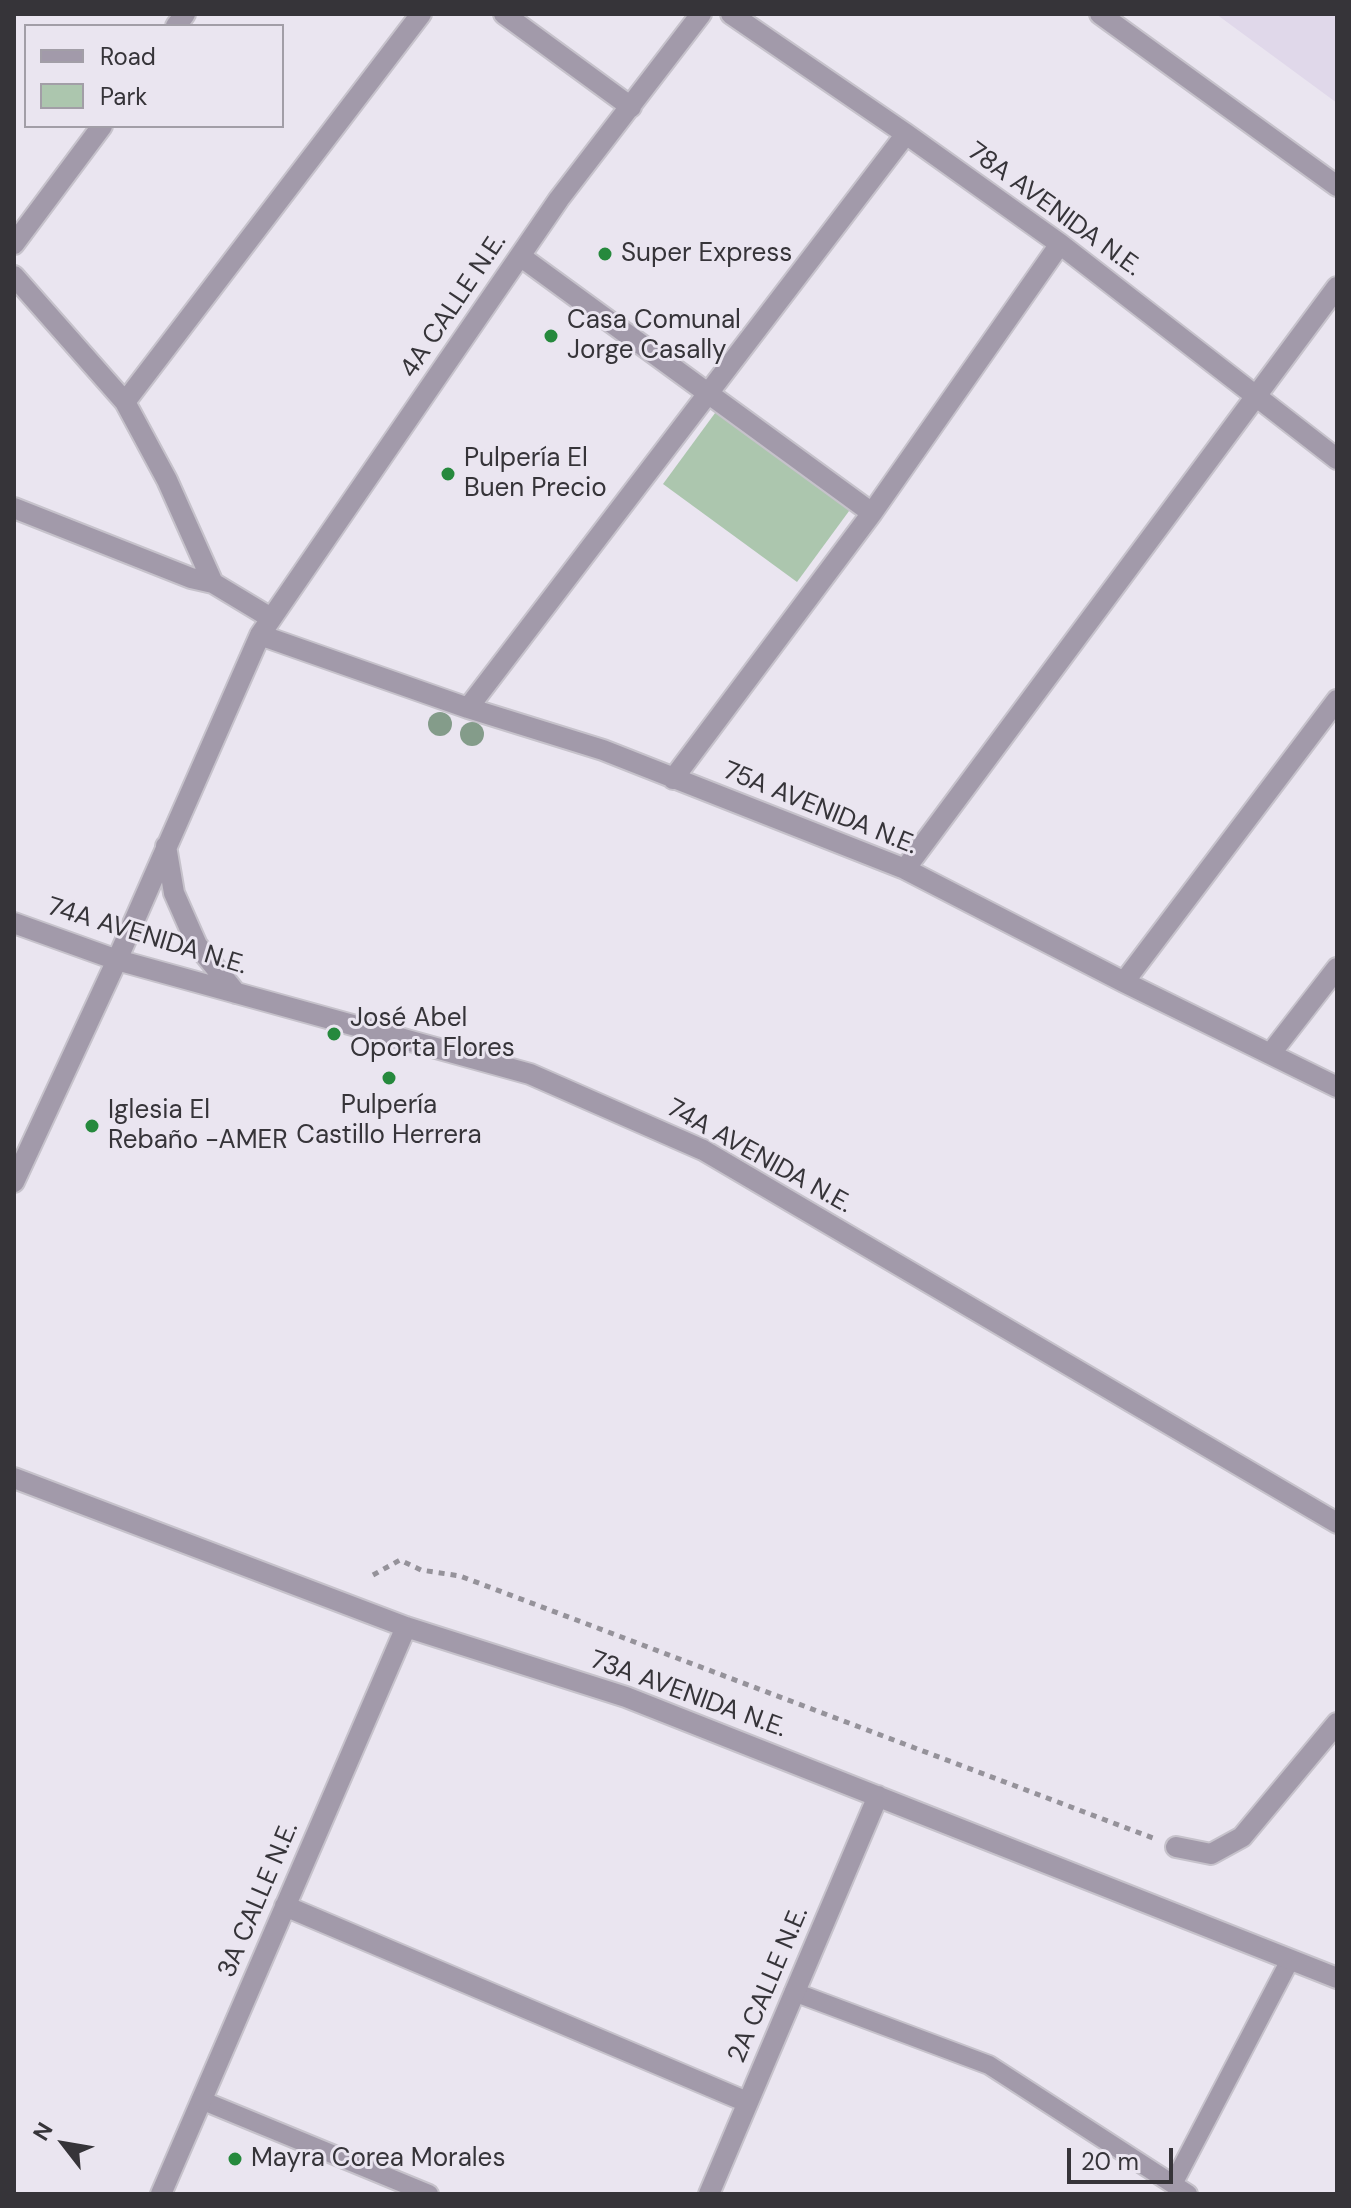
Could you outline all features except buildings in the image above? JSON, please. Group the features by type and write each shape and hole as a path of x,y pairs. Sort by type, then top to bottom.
{"street":[{"path":"125,402 421,14"},
{"path":"504,14 631,107"},
{"name":"4A CALLE N.E.","path":"14,1182 266,626 559,199 701,14"},
{"name":"78A AVENIDA N.E.","path":"731,14 1060,244 1337,459"},
{"path":"1100,14 1337,186"},
{"path":"14,244 101,128"},
{"path":"468,708 906,134"},
{"path":"673,779 872,513 1060,244"},
{"path":"520,256 872,513"},
{"path":"14,276 125,402 167,480 213,583"},
{"path":"905,869 1337,287"},
{"name":"75A AVENIDA N.E.","path":"14,508 191,578 213,583 266,626 468,708 603,750 905,869 1337,1087"},
{"path":"1124,982 1337,700"},
{"path":"166,846 174,893 197,945 236,993"},
{"name":"74A AVENIDA N.E.","path":"14,923 117,960 530,1074 703,1150 1337,1523"},
{"path":"1271,1053 1337,968"},
{"name":"73A AVENIDA N.E.","path":"14,1478 406,1627 626,1697 1337,1978"},
{"name":"3A CALLE N.E.","path":"161,2194 406,1627"},
{"path":"1176,1847 1211,1854 1242,1837 1337,1723"},
{"name":"2A CALLE N.E.","path":"709,2194 878,1796"},
{"path":"285,1906 747,2102"}],"lane":[{"path":"794,1992 989,2065 1180,2189 1290,1960"},
{"path":"201,2100 429,2194"}],"path":[{"path":"373,1575 400,1560 421,1570 460,1576 1176,1847"}],"shaded area":[{"path":"1216,14 1337,14 1337,103"}],"green space":[{"path":"718,409 852,507 797,582 663,484"}],"place":[{"name":"Super Express","path":"605,254"},
{"name":"Casa Comunal Jorge Casally","path":"551,336"},
{"name":"Pulpería El Buen Precio","path":"448,474"},
{"name":"José Abel Oporta Flores","path":"334,1034"},
{"name":"Pulpería Castillo Herrera","path":"389,1078"},
{"name":"Iglesia El Rebaño -AMER","path":"92,1126"},
{"name":"Mayra Corea Morales","path":"235,2159"}]}
